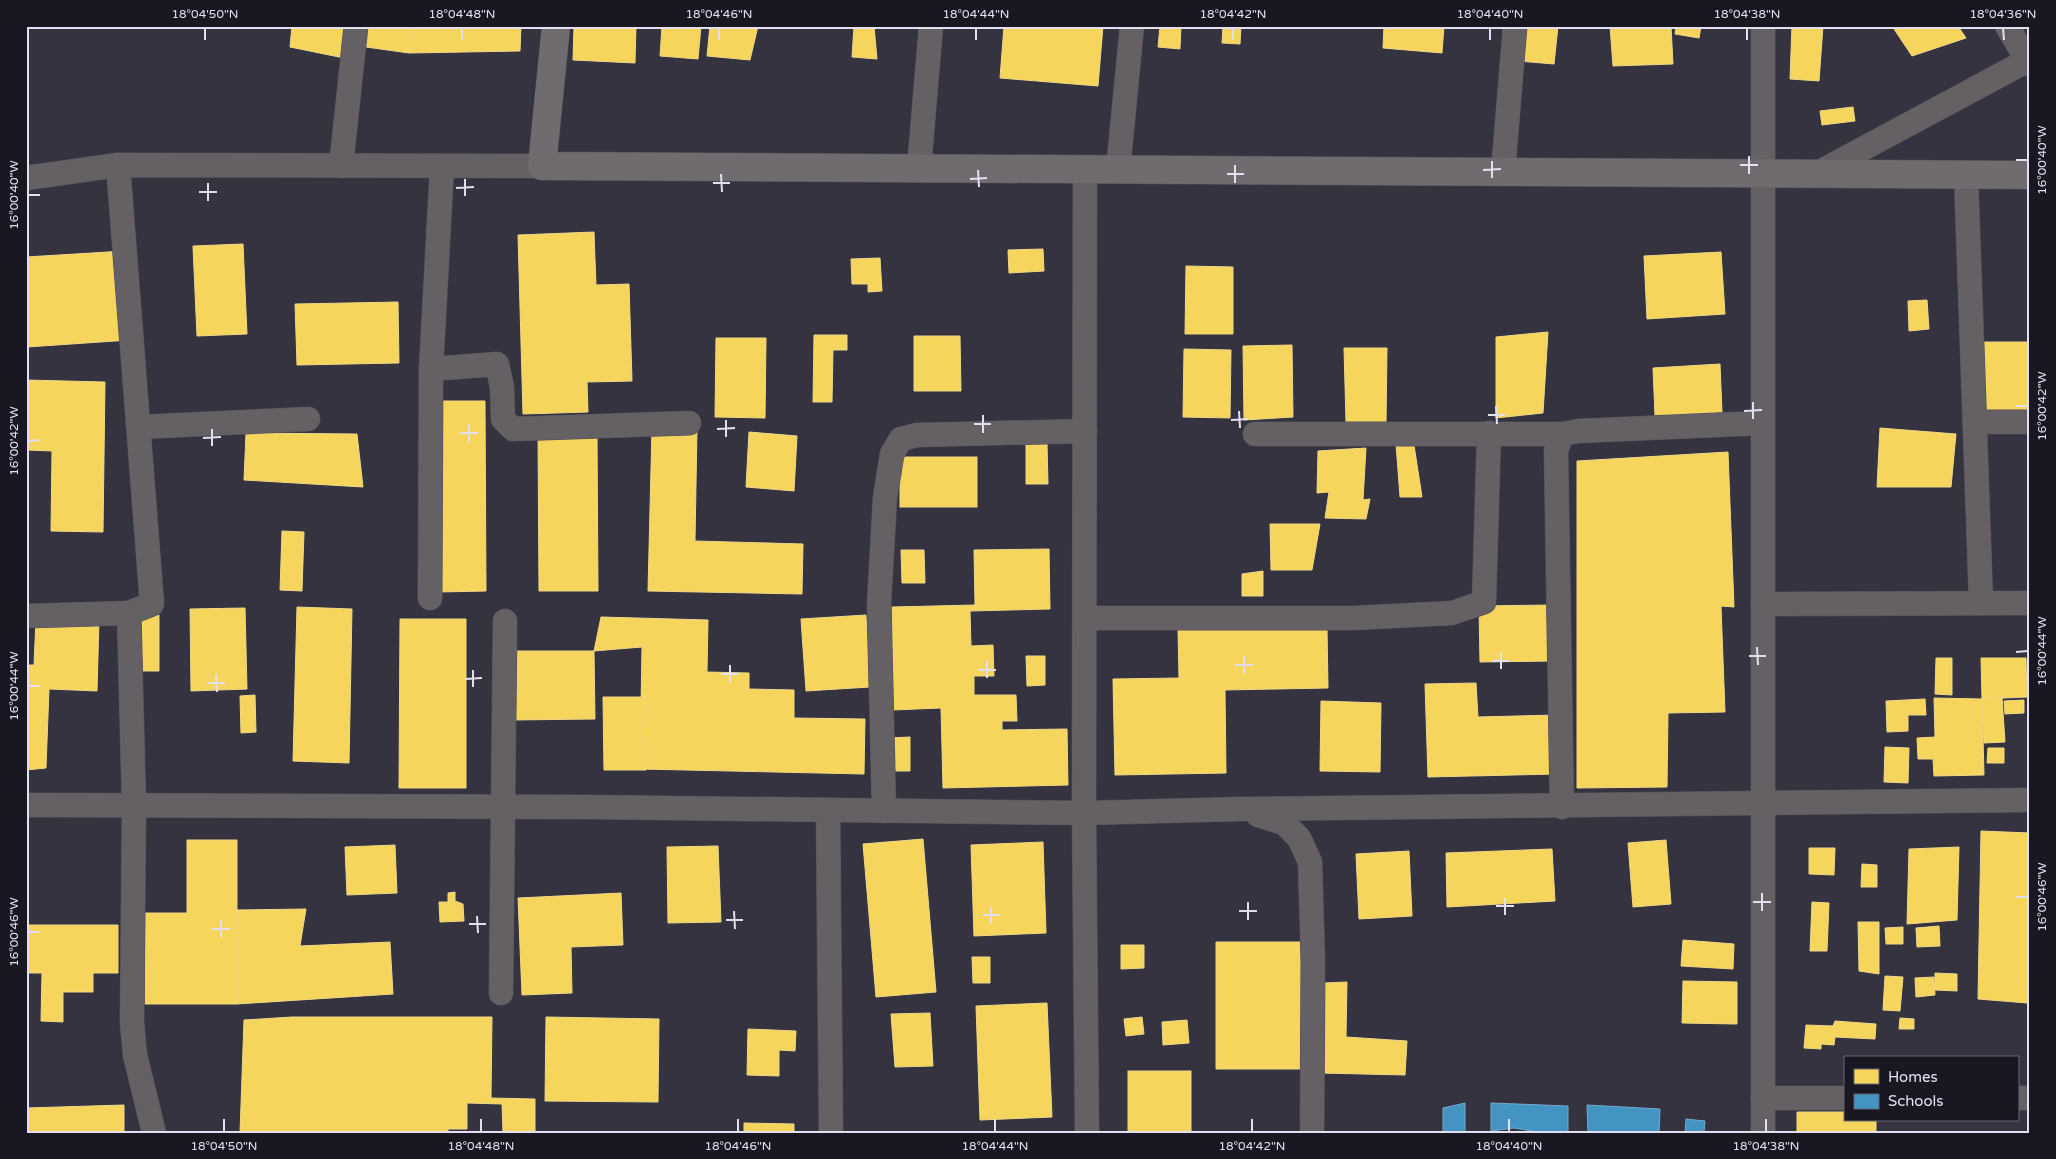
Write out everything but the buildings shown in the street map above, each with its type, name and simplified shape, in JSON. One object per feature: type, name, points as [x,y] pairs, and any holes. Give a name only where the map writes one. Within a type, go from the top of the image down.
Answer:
[{"type":"street","points":[[341,166],[356,26]]},
{"type":"street","points":[[542,166],[556,26]]},
{"type":"street","points":[[920,168],[931,26]]},
{"type":"street","points":[[1118,170],[1132,26]]},
{"type":"street","points":[[1503,172],[1515,26]]},
{"type":"street","points":[[1762,1133],[1763,26]]},
{"type":"street","points":[[1816,174],[2029,62],[2007,26]]},
{"type":"street","points":[[26,616],[129,613],[152,604],[118,166]]},
{"type":"street","points":[[26,178],[118,166],[542,166],[2030,175]]},
{"type":"street","points":[[430,598],[431,369],[442,167]]},
{"type":"street","points":[[1085,169],[1084,813],[1088,1133]]},
{"type":"street","points":[[1966,175],[1981,602]]},
{"type":"street","points":[[431,369],[497,364],[502,388],[504,419],[513,429],[690,423]]},
{"type":"street","points":[[139,427],[308,419]]},
{"type":"street","points":[[1975,422],[2030,422]]},
{"type":"street","points":[[1255,434],[1562,434],[1579,431],[1763,423]]},
{"type":"street","points":[[884,811],[878,604],[886,498],[892,454],[901,439],[917,435],[1085,431]]},
{"type":"street","points":[[1084,618],[1354,618],[1452,613],[1484,602],[1489,433]]},
{"type":"street","points":[[1562,434],[1556,451],[1562,807]]},
{"type":"street","points":[[1763,604],[2030,603]]},
{"type":"street","points":[[129,613],[134,806],[132,1022],[135,1055],[154,1133]]},
{"type":"street","points":[[501,992],[505,621]]},
{"type":"street","points":[[26,805],[588,807],[1084,813],[1241,809],[1562,807],[2030,800]]},
{"type":"street","points":[[1241,809],[1284,823],[1299,838],[1310,862],[1314,962],[1312,1133]]},
{"type":"street","points":[[828,810],[831,1133]]},
{"type":"street","points":[[1762,1098],[1844,1098]]}]
